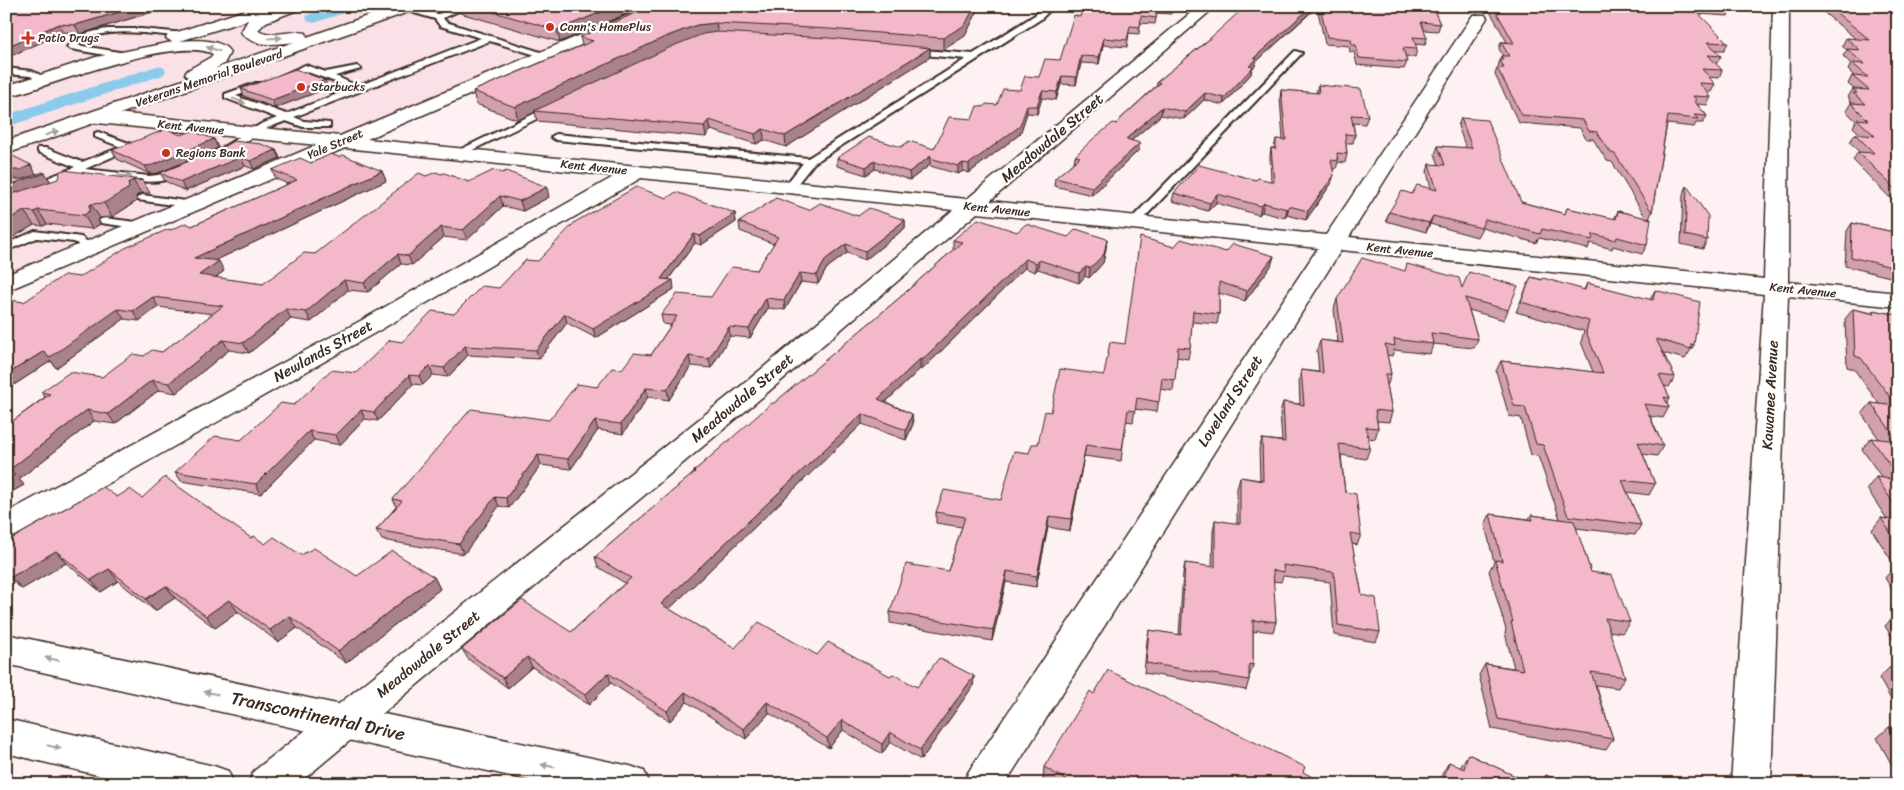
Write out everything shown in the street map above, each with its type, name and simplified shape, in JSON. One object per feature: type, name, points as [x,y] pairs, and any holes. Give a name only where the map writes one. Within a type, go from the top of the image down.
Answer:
[{"type":"street","points":[[6,92],[275,6]]},
{"type":"street","points":[[295,6],[256,20],[249,29],[249,32],[254,36],[265,39],[285,38],[369,21]]},
{"type":"street","name":"Yale Street","points":[[9,280],[143,226],[664,6]]},
{"type":"street","name":"Meadowdale Street","points":[[268,784],[751,392],[1209,6]]},
{"type":"street","name":"Kawanee Avenue","points":[[1750,784],[1776,288],[1781,6]]},
{"type":"street","name":"Veterans Memorial Boulevard","points":[[6,148],[97,126],[410,7]]},
{"type":"street","name":"Loveland Street","points":[[983,784],[1479,18]]},
{"type":"street","points":[[86,66],[159,49],[188,46],[209,46],[222,52],[218,60],[204,69],[97,126]]},
{"type":"street","name":"Kent Avenue","points":[[97,126],[253,133],[1132,224],[1898,300]]},
{"type":"street","name":"Newlands Street","points":[[6,527],[371,324],[637,172]]},
{"type":"street","name":"Transcontinental Drive","points":[[6,649],[630,784]]},
{"type":"street","points":[[6,736],[214,784]]},
{"type":"lane","points":[[410,7],[438,16],[466,6]]},
{"type":"lane","points":[[789,187],[810,161],[975,57],[1038,16],[1050,6]]},
{"type":"lane","points":[[438,16],[443,24],[549,56]]},
{"type":"lane","points":[[122,55],[71,47],[73,43],[90,35],[112,30],[184,35]]},
{"type":"lane","points":[[212,157],[264,126],[490,38]]},
{"type":"lane","points":[[907,51],[975,57]]},
{"type":"lane","points":[[1132,224],[1298,53]]},
{"type":"lane","points":[[272,114],[349,84],[304,68],[228,96],[272,114],[303,124],[327,125]]},
{"type":"lane","points":[[324,75],[357,69],[341,81]]},
{"type":"lane","points":[[8,72],[32,74],[45,79]]},
{"type":"lane","points":[[458,153],[558,105]]},
{"type":"lane","points":[[24,189],[31,188],[134,146],[97,126]]},
{"type":"lane","points":[[556,137],[810,161]]},
{"type":"lane","points":[[42,150],[79,169],[149,179],[160,178],[186,167]]},
{"type":"lane","points":[[142,198],[192,205]]},
{"type":"lane","points":[[105,222],[143,226]]},
{"type":"lane","points":[[6,248],[35,234],[77,239],[90,248]]},
{"type":"shaded area","points":[[48,6],[653,6],[6,278],[6,18]]},
{"type":"building","points":[[22,6],[140,6],[75,25],[59,24],[6,47],[6,10]]},
{"type":"building","points":[[472,6],[616,6],[557,30]]},
{"type":"building","points":[[652,6],[975,6],[965,25],[943,38],[716,23],[697,25],[665,37],[515,107],[473,91],[593,41],[580,37]]},
{"type":"building","points":[[1083,6],[1158,6],[1156,18],[1141,16],[1140,27],[1130,26],[1127,40],[1104,38],[1099,57],[1081,56],[1076,77],[1062,76],[1057,92],[1042,91],[1037,106],[1027,106],[1020,126],[969,164],[963,163],[958,166],[930,158],[931,156],[909,172],[875,161],[866,167],[837,158],[869,137],[901,147],[909,141],[934,149],[949,117],[972,119],[977,106],[984,107],[986,104],[997,105],[1003,89],[1020,90],[1025,76],[1039,77],[1045,59],[1060,60],[1074,15],[1080,17]]},
{"type":"building","points":[[1248,6],[1269,9],[1268,6],[1312,6],[1254,58],[1257,59],[1249,66],[1253,67],[1224,98],[1205,93],[1185,112],[1162,107],[1126,139],[1140,143],[1092,187],[1055,178],[1080,157],[1075,156],[1093,139],[1113,123],[1117,124],[1160,83],[1157,82]]},
{"type":"building","points":[[1320,6],[1432,6],[1440,24],[1421,22],[1427,38],[1413,37],[1417,49],[1403,48],[1407,62],[1359,58],[1356,45],[1352,45],[1351,39],[1327,37]]},
{"type":"building","points":[[1493,6],[1728,6],[1731,9],[1692,7],[1728,43],[1708,42],[1721,56],[1708,55],[1722,70],[1702,69],[1715,84],[1699,83],[1711,97],[1693,96],[1697,101],[1694,101],[1707,116],[1694,115],[1698,119],[1668,116],[1652,212],[1615,154],[1611,153],[1597,132],[1589,131],[1583,120],[1522,115],[1497,68],[1504,68],[1500,60],[1503,60],[1501,56],[1509,56],[1501,42],[1514,43]]},
{"type":"building","points":[[1828,6],[1898,6],[1898,30],[1893,30],[1898,34],[1898,48],[1893,47],[1898,51],[1898,192],[1858,152],[1874,153],[1855,134],[1875,136],[1857,119],[1868,120],[1851,103],[1866,104],[1853,93],[1857,93],[1853,89],[1869,90],[1852,76],[1868,77],[1852,63],[1864,64],[1847,49],[1860,50],[1846,38],[1870,40]]},
{"type":"building","points":[[717,32],[829,38],[930,48],[785,136],[763,129],[755,134],[709,120],[704,126],[534,111],[673,46],[703,34]]},
{"type":"building","points":[[295,69],[325,80],[272,100],[241,89]]},
{"type":"building","points":[[1318,85],[1361,89],[1368,116],[1351,115],[1355,135],[1345,134],[1347,154],[1337,153],[1338,161],[1331,160],[1334,175],[1308,211],[1289,206],[1287,209],[1264,203],[1261,206],[1217,194],[1210,203],[1174,193],[1199,165],[1256,180],[1258,178],[1274,182],[1271,148],[1276,149],[1276,139],[1286,140],[1281,90],[1319,93]]},
{"type":"building","points":[[1461,118],[1487,120],[1521,202],[1565,214],[1567,208],[1616,219],[1618,211],[1651,219],[1647,245],[1617,237],[1616,240],[1593,234],[1592,240],[1542,229],[1540,234],[1485,219],[1481,228],[1433,216],[1429,223],[1389,212],[1402,191],[1412,194],[1417,185],[1437,190],[1429,164],[1445,165],[1438,146],[1472,148]]},
{"type":"building","points":[[167,129],[181,135],[192,131],[214,139],[153,165],[145,166],[112,150]]},
{"type":"building","points":[[233,141],[261,144],[276,150],[250,161],[241,157],[181,182],[160,173],[221,148]]},
{"type":"building","points":[[331,154],[339,157],[343,155],[382,171],[194,258],[219,261],[199,275],[263,284],[304,253],[315,254],[419,173],[426,176],[436,172],[444,173],[469,182],[494,170],[503,173],[506,171],[547,187],[520,201],[500,196],[463,230],[441,227],[408,256],[398,254],[364,283],[344,280],[306,312],[286,309],[243,343],[223,340],[169,383],[152,380],[108,414],[87,410],[9,470],[15,475],[6,480],[6,426],[50,394],[41,392],[70,372],[102,377],[133,354],[144,356],[152,350],[162,352],[223,306],[153,297],[133,311],[118,309],[49,358],[44,351],[6,375],[6,303],[10,300],[24,302],[64,275],[80,277],[125,248],[186,223],[192,226],[297,180],[272,170],[300,158],[311,163]]},
{"type":"building","points":[[13,156],[31,165],[20,170],[6,170],[6,158]]},
{"type":"building","points":[[63,170],[142,180],[133,180],[128,183],[129,188],[104,203],[91,204],[89,207],[91,210],[84,215],[38,210],[34,212],[24,211],[6,221],[6,196],[58,179],[60,176],[59,172]]},
{"type":"building","points":[[45,173],[6,186],[6,180],[23,179]]},
{"type":"building","points":[[1687,186],[1708,216],[1707,240],[1685,235]]},
{"type":"building","points":[[636,187],[667,198],[676,192],[735,213],[700,236],[694,234],[661,279],[673,280],[593,329],[565,314],[536,350],[465,346],[444,368],[429,366],[419,376],[409,375],[374,412],[361,410],[336,435],[309,431],[256,484],[175,472],[215,436],[241,440],[281,403],[294,405],[331,370],[356,373],[390,340],[402,342],[432,311],[454,314],[482,286],[499,288],[525,260],[538,261],[575,222]]},
{"type":"building","points":[[776,198],[809,210],[820,203],[858,216],[869,208],[905,220],[865,251],[846,244],[826,259],[817,275],[800,273],[784,300],[766,298],[749,329],[729,327],[709,359],[689,356],[667,390],[646,388],[621,424],[595,421],[568,459],[538,455],[506,498],[495,497],[459,544],[376,530],[402,501],[393,499],[471,409],[549,420],[577,384],[597,387],[612,368],[622,369],[634,353],[651,355],[677,316],[661,315],[677,294],[711,297],[731,267],[757,270],[778,237],[739,222]]},
{"type":"building","points":[[978,219],[1017,232],[1026,224],[1068,237],[1076,229],[1107,239],[1104,254],[1090,268],[1086,267],[1079,273],[1039,260],[1036,263],[1025,259],[922,360],[920,359],[878,399],[912,414],[906,430],[862,414],[661,604],[735,648],[759,622],[817,655],[828,642],[890,676],[893,674],[917,687],[939,658],[974,676],[920,750],[890,732],[882,744],[842,720],[827,738],[767,702],[744,729],[685,692],[667,711],[608,673],[585,695],[527,657],[503,678],[462,649],[522,600],[571,632],[631,578],[595,557],[695,472],[772,403],[898,299],[962,242],[953,240]]},
{"type":"building","points":[[1852,223],[1898,233],[1896,268],[1851,257]]},
{"type":"building","points":[[1140,237],[1174,247],[1181,239],[1226,252],[1233,244],[1274,256],[1247,291],[1219,282],[1219,314],[1193,311],[1190,348],[1178,347],[1175,380],[1162,378],[1159,402],[1137,398],[1135,411],[1128,410],[1122,450],[1086,445],[1071,519],[1049,516],[1037,576],[1007,571],[993,630],[890,612],[906,564],[948,571],[965,517],[936,512],[944,490],[1001,500],[1014,451],[1029,453],[1032,444],[1038,444],[1045,411],[1051,412],[1060,369],[1104,375],[1110,342],[1125,344]]},
{"type":"building","points":[[1362,258],[1405,271],[1407,264],[1459,278],[1462,288],[1469,272],[1518,286],[1508,310],[1465,298],[1478,339],[1431,333],[1433,344],[1394,339],[1395,346],[1385,344],[1391,374],[1385,374],[1392,412],[1375,410],[1378,428],[1366,427],[1370,448],[1339,444],[1345,492],[1356,494],[1361,535],[1350,533],[1362,595],[1376,598],[1380,632],[1338,625],[1334,572],[1283,565],[1284,572],[1273,570],[1276,622],[1253,620],[1253,665],[1249,664],[1249,680],[1146,663],[1149,630],[1181,635],[1185,563],[1215,567],[1215,520],[1240,524],[1240,477],[1263,481],[1262,439],[1285,442],[1283,402],[1304,405],[1301,370],[1323,373],[1320,340],[1343,343],[1337,299]]},
{"type":"building","points":[[1531,277],[1542,280],[1543,278],[1585,290],[1587,283],[1653,300],[1655,290],[1700,302],[1694,345],[1691,344],[1691,349],[1656,339],[1675,377],[1659,375],[1670,398],[1664,397],[1669,407],[1644,404],[1663,446],[1638,442],[1655,484],[1622,480],[1641,525],[1568,516],[1543,445],[1536,444],[1525,407],[1514,406],[1501,361],[1603,373],[1586,332],[1589,321],[1521,302]]},
{"type":"building","points":[[1853,309],[1875,314],[1874,310],[1898,315],[1898,441],[1871,403],[1897,406],[1861,358],[1855,356]]},
{"type":"building","points":[[1871,438],[1898,441],[1898,477]]},
{"type":"building","points":[[165,477],[251,538],[254,536],[265,544],[274,537],[301,555],[314,548],[357,576],[392,551],[434,577],[338,651],[289,616],[270,630],[229,600],[206,616],[166,586],[146,599],[109,569],[91,580],[56,551],[11,577],[6,573],[6,542],[103,487],[117,497],[130,489],[142,498]]},
{"type":"building","points":[[1876,477],[1898,480],[1898,510]]},
{"type":"building","points":[[1490,514],[1533,520],[1531,515],[1574,521],[1591,572],[1612,575],[1630,622],[1605,618],[1625,677],[1591,672],[1613,739],[1498,719],[1485,664],[1523,670],[1511,622],[1513,622],[1495,560],[1502,561]]},
{"type":"building","points":[[1881,518],[1898,521],[1898,544]]},
{"type":"building","points":[[1890,667],[1898,668],[1898,681]]},
{"type":"building","points":[[1108,670],[1305,767],[1303,772],[1320,781],[1319,784],[1130,784],[1113,775],[1108,784],[1073,784],[1044,767],[1090,691],[1094,694]]},
{"type":"building","points":[[1889,727],[1898,728],[1898,743]]},
{"type":"building","points":[[1468,754],[1532,784],[1442,784],[1449,762],[1464,769]]},
{"type":"building","points":[[1546,775],[1565,784],[1544,784]]},
{"type":"waterway","points":[[314,18],[350,6]]},
{"type":"waterway","points":[[6,121],[157,71]]},
{"type":"place","name":"Conn's HomePlus","points":[[550,27]]},
{"type":"place","name":"Patio Drugs","points":[[28,38]]},
{"type":"place","name":"Starbucks","points":[[301,87]]},
{"type":"place","name":"Regions Bank","points":[[166,153]]}]
